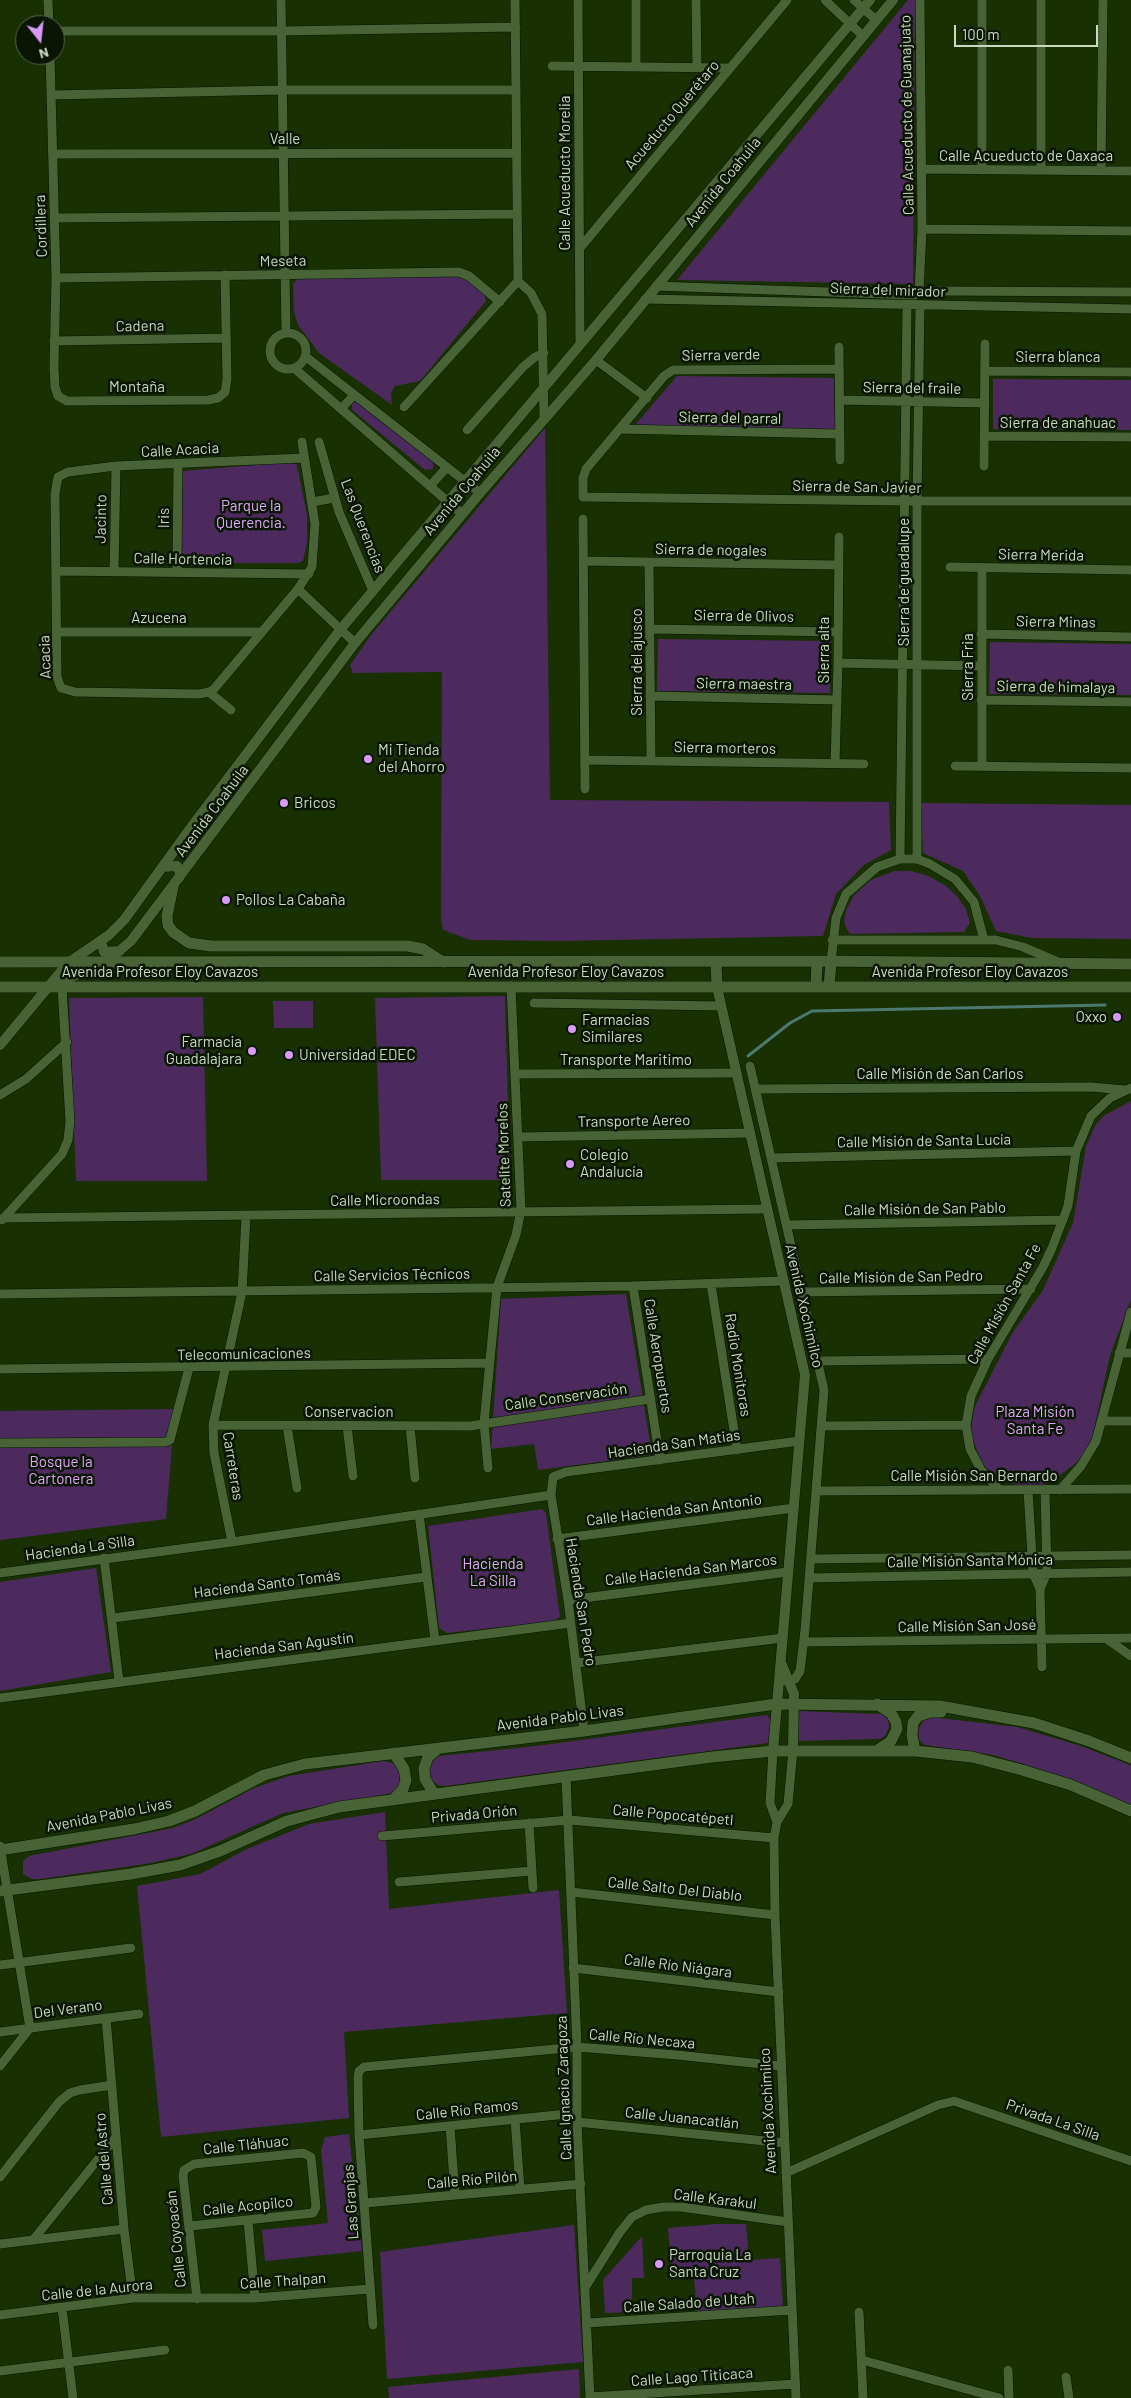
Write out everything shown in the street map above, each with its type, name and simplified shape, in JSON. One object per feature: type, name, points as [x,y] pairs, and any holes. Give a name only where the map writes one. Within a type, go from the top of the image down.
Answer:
[{"type":"main road","points":[[176,883],[167,916],[173,932],[189,943],[211,946],[408,946],[422,949],[443,962]]},
{"type":"main road","points":[[198,963],[244,946]]},
{"type":"main road","points":[[816,987],[817,961]]},
{"type":"main road","name":"Avenida Profesor Eloy Cavazos","points":[[0,962],[817,961],[1131,964]]},
{"type":"main road","points":[[716,962],[718,987]]},
{"type":"main road","points":[[829,987],[831,962]]},
{"type":"main road","name":"Avenida Profesor Eloy Cavazos","points":[[0,987],[1131,987]]},
{"type":"main road","name":"Avenida Pablo Livas","points":[[0,1850],[152,1825],[195,1811],[246,1783],[276,1771],[323,1762],[584,1731],[776,1704],[940,1706],[1034,1723],[1089,1741],[1131,1758]]},
{"type":"main road","points":[[876,1704],[891,1713],[896,1722],[896,1729],[891,1741],[876,1751]]},
{"type":"main road","points":[[915,1751],[912,1729],[918,1716],[931,1712],[986,1713]]},
{"type":"main road","points":[[434,1794],[425,1779],[424,1768],[428,1757],[439,1748]]},
{"type":"main road","points":[[4,1890],[131,1874],[180,1865],[207,1857],[272,1827],[306,1814],[434,1794],[728,1754],[793,1750],[915,1751],[972,1757],[1071,1785],[1131,1811]]},
{"type":"main road","points":[[393,1800],[403,1789],[406,1780],[404,1769],[394,1753]]},
{"type":"street","points":[[48,0],[49,15]]},
{"type":"street","points":[[280,0],[286,332]]},
{"type":"street","points":[[404,407],[518,281],[515,0]]},
{"type":"street","name":"Calle Acueducto Morelia","points":[[578,0],[580,345]]},
{"type":"street","points":[[636,0],[636,66]]},
{"type":"street","points":[[696,0],[696,67]]},
{"type":"street","name":"Acueducto Querétaro","points":[[579,249],[787,0]]},
{"type":"street","points":[[825,0],[863,36]]},
{"type":"street","points":[[854,0],[867,4],[876,20]]},
{"type":"street","name":"Avenida Coahuila","points":[[48,987],[105,963],[131,941],[355,643],[462,514],[596,360],[893,0]]},
{"type":"street","name":"Calle Acueducto de Guanajuato","points":[[919,293],[922,229],[920,0]]},
{"type":"street","points":[[982,0],[982,170]]},
{"type":"street","points":[[1041,0],[1041,170]]},
{"type":"street","points":[[1101,169],[1103,0]]},
{"type":"street","name":"Avenida Coahuila","points":[[0,1045],[68,963],[101,940],[124,920],[340,630],[464,480],[545,387],[867,4]]},
{"type":"street","points":[[65,31],[281,31],[516,27]]},
{"type":"street","name":"Cordillera","points":[[50,65],[56,278],[54,387],[58,396]]},
{"type":"street","points":[[552,66],[729,68]]},
{"type":"street","points":[[51,94],[282,90],[516,90]]},
{"type":"street","name":"Valle","points":[[53,154],[283,152],[517,153]]},
{"type":"street","name":"Calle Acueducto de Oaxaca","points":[[922,169],[1131,170]]},
{"type":"street","points":[[54,218],[518,214]]},
{"type":"street","points":[[922,229],[1131,231]]},
{"type":"street","name":"Meseta","points":[[56,278],[459,272],[469,276],[500,302]]},
{"type":"street","points":[[225,275],[226,338]]},
{"type":"street","points":[[518,281],[531,293],[542,314],[545,387],[544,418]]},
{"type":"street","name":"Sierra del mirador","points":[[656,286],[914,295],[919,293]]},
{"type":"street","name":"Sierra del mirador","points":[[936,291],[1131,292]]},
{"type":"street","points":[[1046,307],[1048,292]]},
{"type":"street","name":"Sierra del mirador","points":[[645,299],[1131,309]]},
{"type":"street","name":"Sierra de guadalupe","points":[[900,859],[907,305]]},
{"type":"street","name":"Sierra de guadalupe","points":[[917,859],[917,501],[920,305]]},
{"type":"street","points":[[286,332],[297,335],[303,340],[306,348],[305,356],[301,364],[294,368],[286,369],[272,361],[269,353],[270,345],[274,338],[286,332]]},
{"type":"street","name":"Cadena","points":[[54,341],[226,338]]},
{"type":"street","name":"Montaña","points":[[58,396],[67,401],[208,400],[218,398],[225,392],[226,338]]},
{"type":"street","points":[[984,466],[986,344]]},
{"type":"street","points":[[839,347],[840,460]]},
{"type":"street","points":[[467,430],[523,367],[535,357],[544,353]]},
{"type":"street","points":[[305,356],[480,493]]},
{"type":"street","points":[[596,360],[647,398]]},
{"type":"street","points":[[294,368],[462,514]]},
{"type":"street","name":"Sierra verde","points":[[583,497],[583,478],[586,469],[664,376],[679,368],[839,369]]},
{"type":"street","name":"Sierra blanca","points":[[985,371],[1131,372]]},
{"type":"street","points":[[341,409],[354,394]]},
{"type":"street","name":"Sierra del fraile","points":[[840,400],[985,403]]},
{"type":"street","name":"Sierra del parral","points":[[620,429],[839,434]]},
{"type":"street","name":"Sierra de anahuac","points":[[984,436],[1131,437]]},
{"type":"street","points":[[231,710],[209,692],[298,589],[309,574],[314,556],[315,538],[312,502],[302,442]]},
{"type":"street","name":"Las Querencias","points":[[319,442],[334,498],[374,591]]},
{"type":"street","name":"Calle Acacia","points":[[58,477],[76,470],[116,466],[304,458]]},
{"type":"street","name":"Iris","points":[[177,572],[178,464]]},
{"type":"street","name":"Jacinto","points":[[114,572],[116,466]]},
{"type":"street","points":[[430,486],[447,467]]},
{"type":"street","name":"Acacia","points":[[58,477],[55,494],[58,684],[65,690],[75,692],[209,692]]},
{"type":"street","name":"Sierra de San Javier","points":[[583,497],[905,501],[1131,501]]},
{"type":"street","points":[[312,502],[334,498]]},
{"type":"street","points":[[583,519],[585,789]]},
{"type":"street","name":"Sierra alta","points":[[835,763],[839,537]]},
{"type":"street","name":"Sierra de nogales","points":[[584,561],[838,565]]},
{"type":"street","name":"Sierra del ajusco","points":[[649,563],[651,760]]},
{"type":"street","name":"Sierra Merida","points":[[950,567],[1131,570]]},
{"type":"street","name":"Sierra Fria","points":[[982,568],[982,766]]},
{"type":"street","name":"Calle Hortencia","points":[[57,571],[309,574]]},
{"type":"street","points":[[298,589],[355,643]]},
{"type":"street","name":"Sierra de Olivos","points":[[651,629],[838,632]]},
{"type":"street","name":"Azucena","points":[[58,632],[260,632]]},
{"type":"street","name":"Sierra Minas","points":[[981,634],[1131,637]]},
{"type":"street","points":[[838,663],[981,666]]},
{"type":"street","name":"Sierra maestra","points":[[650,696],[837,700]]},
{"type":"street","name":"Sierra de himalaya","points":[[981,700],[1131,702]]},
{"type":"street","name":"Sierra morteros","points":[[585,760],[864,764]]},
{"type":"street","points":[[955,766],[1131,768]]},
{"type":"street","points":[[831,962],[836,918],[846,894],[877,867],[900,859],[917,859],[942,870],[965,889],[974,902],[984,940]]},
{"type":"street","points":[[162,867],[177,866],[180,873],[176,883]]},
{"type":"street","points":[[101,940],[104,952],[120,951]]},
{"type":"street","points":[[832,940],[984,940],[1023,947],[1060,963]]},
{"type":"street","name":"Satelite Morelos","points":[[488,1468],[484,1423],[488,1363],[497,1287],[516,1235],[521,1210],[511,986]]},
{"type":"street","points":[[2,1220],[62,1154],[68,1140],[70,1120],[67,1042],[62,987]]},
{"type":"street","name":"Avenida Xochimilco","points":[[718,987],[766,1209],[805,1375],[782,1666],[776,1704],[773,1751],[770,1802],[777,1822]]},
{"type":"street","points":[[534,1003],[722,1006]]},
{"type":"street","points":[[0,1095],[26,1079],[67,1042]]},
{"type":"street","points":[[750,1066],[824,1390],[800,1673],[795,1679],[790,1681],[779,1681]]},
{"type":"street","name":"Transporte Maritimo","points":[[515,1074],[737,1073]]},
{"type":"street","name":"Calle Misión de San Carlos","points":[[756,1089],[1091,1087],[1128,1089]]},
{"type":"street","name":"Calle Misión Santa Fe","points":[[999,1489],[981,1470],[974,1459],[966,1436],[971,1396],[988,1358],[1043,1267],[1063,1220],[1072,1184],[1076,1152],[1091,1116],[1110,1098],[1128,1089]]},
{"type":"street","name":"Transporte Aereo","points":[[518,1137],[750,1133]]},
{"type":"street","name":"Calle Misión de Santa Lucía","points":[[772,1158],[1076,1152]]},
{"type":"street","name":"Calle Microondas","points":[[2,1220],[246,1217],[521,1210],[766,1209]]},
{"type":"street","name":"Carreteras","points":[[232,1542],[214,1453],[213,1425],[242,1292],[246,1217]]},
{"type":"street","name":"Calle Misión de San Pablo","points":[[787,1225],[1063,1220]]},
{"type":"street","name":"Calle Servicios Técnicos","points":[[0,1294],[633,1286],[784,1281]]},
{"type":"street","name":"Radio Monitoras","points":[[711,1284],[737,1450]]},
{"type":"street","name":"Calle Aeropuertos","points":[[633,1286],[660,1460]]},
{"type":"street","name":"Calle Misión de San Pedro","points":[[802,1292],[1031,1289]]},
{"type":"street","points":[[1060,1490],[1090,1455],[1102,1421],[1131,1312]]},
{"type":"street","points":[[1119,1353],[1131,1353]]},
{"type":"street","points":[[818,1361],[988,1358]]},
{"type":"street","name":"Telecomunicaciones","points":[[0,1369],[225,1368],[488,1363]]},
{"type":"street","points":[[0,1443],[166,1442],[170,1440],[189,1368]]},
{"type":"street","name":"Calle Conservación","points":[[484,1423],[651,1399]]},
{"type":"street","points":[[1102,1421],[1131,1421]]},
{"type":"street","name":"Conservacion","points":[[213,1425],[470,1426],[484,1423]]},
{"type":"street","points":[[822,1426],[966,1425]]},
{"type":"street","points":[[287,1426],[297,1488]]},
{"type":"street","points":[[347,1426],[353,1476]]},
{"type":"street","points":[[410,1426],[415,1478]]},
{"type":"street","name":"Hacienda San Matias","points":[[553,1477],[566,1472],[799,1441]]},
{"type":"street","name":"Hacienda San Pedro","points":[[553,1477],[551,1495],[577,1663],[584,1731]]},
{"type":"street","name":"Calle Misión San Bernardo","points":[[816,1491],[1131,1489]]},
{"type":"street","points":[[1028,1490],[1033,1573],[1040,1589]]},
{"type":"street","points":[[1042,1667],[1040,1589],[1047,1573],[1045,1490]]},
{"type":"street","name":"Hacienda La Silla","points":[[0,1572],[232,1542],[551,1495]]},
{"type":"street","name":"Calle Hacienda San Antonio","points":[[557,1539],[794,1508]]},
{"type":"street","points":[[419,1514],[435,1640]]},
{"type":"street","name":"Calle Misión Santa Mónica","points":[[811,1559],[1131,1555]]},
{"type":"street","points":[[104,1558],[113,1618],[119,1681]]},
{"type":"street","name":"Calle Hacienda San Marcos","points":[[568,1600],[788,1572]]},
{"type":"street","name":"Calle Misión Santa Mónica","points":[[809,1578],[1131,1572]]},
{"type":"street","name":"Hacienda Santo Tomás","points":[[113,1618],[426,1577]]},
{"type":"street","name":"Hacienda San Agustín","points":[[0,1698],[571,1622]]},
{"type":"street","points":[[577,1663],[784,1638]]},
{"type":"street","name":"Calle Misión San José","points":[[804,1642],[1131,1638]]},
{"type":"street","points":[[1107,1639],[1131,1656]]},
{"type":"street","name":"Avenida Xochimilco","points":[[782,1666],[790,1681],[795,1703],[788,1804],[777,1822],[774,1838],[778,1992],[796,2398]]},
{"type":"street","name":"Calle Ignacio Zaragoza","points":[[566,1777],[577,2047],[577,2117],[590,2398]]},
{"type":"street","name":"Privada Orión","points":[[382,1836],[569,1820]]},
{"type":"street","name":"Calle Popocatépetl","points":[[569,1820],[774,1838]]},
{"type":"street","points":[[529,1823],[533,1888]]},
{"type":"street","points":[[0,1846],[4,1890],[20,1963],[30,2028],[0,2066]]},
{"type":"street","points":[[398,1882],[532,1871]]},
{"type":"street","name":"Calle Salto Del Diablo","points":[[571,1892],[775,1915]]},
{"type":"street","points":[[0,1965],[130,1948]]},
{"type":"street","name":"Calle Río Niágara","points":[[574,1968],[778,1992]]},
{"type":"street","name":"Del Verano","points":[[0,2032],[139,2014]]},
{"type":"street","name":"Calle del Astro","points":[[106,2018],[124,2229],[133,2298]]},
{"type":"street","name":"Calle Río Necaxa","points":[[358,2078],[359,2071],[364,2067],[377,2064],[577,2047],[782,2066]]},
{"type":"street","name":"Las Granjas","points":[[358,2078],[359,2135],[373,2325]]},
{"type":"street","points":[[0,2177],[59,2102],[70,2093],[112,2085]]},
{"type":"street","name":"Privada La Silla","points":[[786,2173],[938,2105],[954,2101],[1131,2161]]},
{"type":"street","name":"Calle Río Ramos","points":[[359,2135],[515,2119],[577,2117]]},
{"type":"street","name":"Calle Juanacatlán","points":[[577,2117],[785,2143]]},
{"type":"street","points":[[515,2119],[520,2189]]},
{"type":"street","points":[[450,2126],[455,2195]]},
{"type":"street","points":[[33,2240],[116,2137]]},
{"type":"street","name":"Calle Tláhuac","points":[[183,2176],[184,2170],[194,2164],[308,2154],[313,2161],[316,2207],[315,2211],[309,2214]]},
{"type":"street","name":"Calle Coyoacán","points":[[183,2176],[197,2299]]},
{"type":"street","name":"Calle Río Pilón","points":[[365,2203],[580,2184]]},
{"type":"street","name":"Calle Karakul","points":[[586,2286],[620,2232],[632,2218],[646,2210],[663,2207],[681,2208],[788,2222]]},
{"type":"street","name":"Calle Acopilco","points":[[190,2226],[309,2214]]},
{"type":"street","points":[[248,2221],[255,2298]]},
{"type":"street","points":[[0,2244],[124,2229]]},
{"type":"street","name":"Calle Thalpan","points":[[197,2299],[255,2298],[370,2289]]},
{"type":"street","name":"Calle de la Aurora","points":[[0,2315],[133,2298],[197,2299]]},
{"type":"street","points":[[62,2308],[73,2398]]},
{"type":"street","name":"Calle Salado de Utah","points":[[587,2323],[792,2310]]},
{"type":"street","points":[[859,2312],[863,2398]]},
{"type":"street","points":[[0,2371],[165,2350]]},
{"type":"street","points":[[862,2360],[1000,2398]]},
{"type":"street","points":[[1008,2370],[1009,2398]]},
{"type":"street","points":[[1066,2377],[1068,2398]]},
{"type":"street","name":"Calle Lago Titicaca","points":[[590,2398],[795,2384]]},
{"type":"green space","points":[[908,0],[915,0],[913,284],[677,280]]},
{"type":"green space","points":[[458,276],[468,280],[485,296],[486,301],[420,381],[395,386],[391,393],[392,405],[319,353],[298,325],[294,312],[293,283],[301,277]]},
{"type":"green space","points":[[677,376],[834,378],[835,430],[635,425]]},
{"type":"green space","points":[[993,379],[1131,380],[1131,430],[993,429]]},
{"type":"green space","points":[[357,400],[433,462],[433,469],[425,470],[352,410],[352,403]]},
{"type":"green space","points":[[545,428],[550,800],[889,802],[891,850],[864,865],[836,894],[823,936],[562,941],[470,940],[443,930],[441,918],[442,672],[353,673],[350,665],[371,635]]},
{"type":"green space","name":"Parque la Querencia.","points":[[291,462],[297,465],[307,515],[307,543],[303,561],[298,563],[185,563],[182,560],[183,471]]},
{"type":"green space","points":[[658,639],[831,641],[830,693],[657,691]]},
{"type":"green space","points":[[990,642],[1131,644],[1131,695],[989,694]]},
{"type":"green space","points":[[921,803],[1131,805],[1131,939],[1032,938],[996,931],[980,896],[963,871],[923,853]]},
{"type":"green space","points":[[894,871],[911,871],[929,876],[946,886],[957,896],[966,909],[970,923],[964,932],[850,934],[844,920],[846,910],[854,895],[871,880]]},
{"type":"green space","points":[[505,996],[510,1180],[381,1180],[375,998]]},
{"type":"green space","points":[[203,997],[207,1181],[76,1181],[69,998]]},
{"type":"green space","points":[[273,1001],[313,1001],[313,1028],[274,1028]]},
{"type":"green space","name":"Plaza Misión Santa Fe","points":[[1131,1101],[1131,1300],[1110,1355],[1092,1439],[1086,1452],[1076,1463],[1054,1480],[1043,1485],[1021,1487],[1008,1482],[984,1467],[972,1439],[971,1426],[975,1406],[1013,1332],[1043,1290],[1073,1223],[1086,1146],[1096,1124],[1105,1115]]},
{"type":"green space","points":[[626,1294],[652,1455],[538,1470],[534,1444],[491,1449],[501,1299]]},
{"type":"green space","name":"Bosque la Cartonera","points":[[175,1409],[166,1519],[0,1540],[0,1411]]},
{"type":"green space","name":"Hacienda La Silla","points":[[542,1509],[546,1513],[560,1617],[554,1621],[447,1633],[439,1628],[428,1526]]},
{"type":"green space","points":[[96,1568],[111,1672],[0,1691],[0,1582]]},
{"type":"green space","points":[[799,1711],[881,1714],[888,1719],[889,1727],[885,1736],[880,1739],[797,1741]]},
{"type":"green space","points":[[767,1715],[771,1720],[768,1743],[445,1786],[438,1785],[430,1779],[429,1766],[439,1756],[536,1746]]},
{"type":"green space","points":[[930,1717],[1017,1727],[1081,1746],[1125,1763],[1131,1766],[1131,1805],[1081,1783],[993,1755],[925,1745],[919,1740],[918,1730],[924,1719]]},
{"type":"green space","points":[[383,1761],[393,1763],[400,1772],[399,1786],[391,1793],[283,1813],[191,1854],[145,1864],[40,1879],[32,1879],[23,1874],[23,1861],[29,1856],[173,1828],[196,1819],[254,1788],[289,1776]]},
{"type":"green space","points":[[385,1812],[389,1909],[559,1890],[567,2013],[344,2032],[349,2118],[161,2137],[137,1886],[200,1874],[247,1849],[309,1824]]},
{"type":"green space","points":[[349,2134],[362,2251],[265,2261],[262,2230],[328,2223],[321,2150],[325,2137]]},
{"type":"green space","points":[[716,2224],[746,2224],[749,2260],[780,2258],[783,2307],[697,2312],[694,2279],[672,2276],[668,2228]]},
{"type":"green space","points":[[574,2225],[583,2362],[387,2379],[380,2252]]},
{"type":"green space","points":[[642,2236],[644,2278],[632,2278],[632,2312],[605,2313],[603,2280]]},
{"type":"green space","points":[[579,2369],[580,2398],[389,2398],[388,2387]]},
{"type":"waterway","points":[[748,1056],[790,1023],[812,1011],[1105,1005]]},
{"type":"place","name":"Mi Tienda del Ahorro","points":[[368,759]]},
{"type":"place","name":"Bricos","points":[[284,803]]},
{"type":"place","name":"Pollos La Cabaña","points":[[226,900]]},
{"type":"place","name":"Oxxo","points":[[1117,1017]]},
{"type":"place","name":"Farmacias Similares","points":[[572,1029]]},
{"type":"place","name":"Farmacia Guadalajara","points":[[252,1051]]},
{"type":"place","name":"Universidad EDEC","points":[[289,1055]]},
{"type":"place","name":"Colegio Andalucía","points":[[570,1164]]},
{"type":"place","name":"Parroquia La Santa Cruz","points":[[659,2264]]}]
